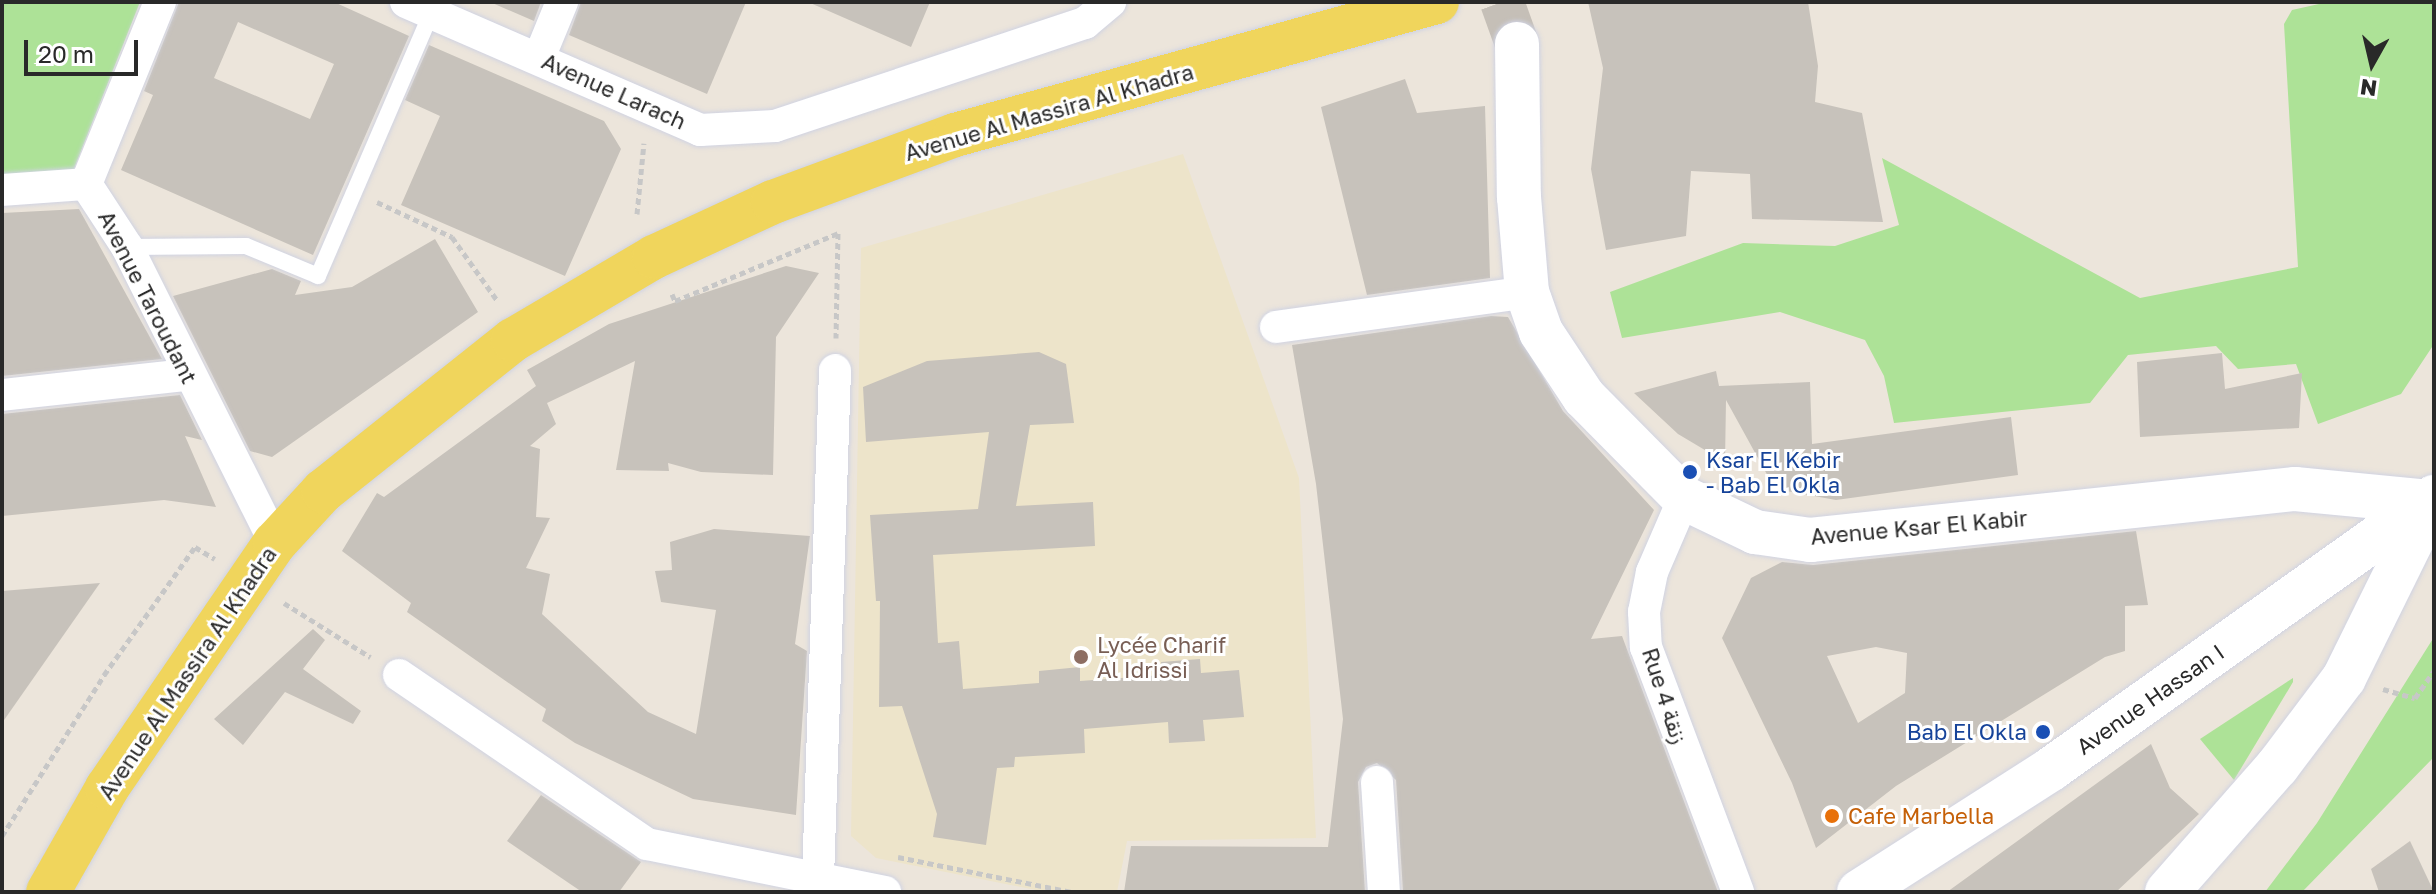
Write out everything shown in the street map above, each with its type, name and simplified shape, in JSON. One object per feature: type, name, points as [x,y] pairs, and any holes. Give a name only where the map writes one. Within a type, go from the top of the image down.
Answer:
[{"type":"main road","name":"Avenue Al Massira Al Khadra","points":[[48,892],[107,788],[247,579],[275,543],[323,491],[513,340],[668,251],[773,202],[955,135],[1437,2]]},
{"type":"street","points":[[2,190],[86,184],[160,2]]},
{"type":"street","points":[[539,58],[562,2]]},
{"type":"street","name":"Avenue Larach","points":[[419,7],[700,130],[775,126],[1085,23],[1110,2]]},
{"type":"street","name":"Avenue Ksar El Kabir","points":[[1517,44],[1527,292],[1541,332],[1584,397],[1684,498],[1755,532],[1810,540],[2295,489],[2432,499]]},
{"type":"street","name":"Avenue Taroudant","points":[[86,184],[127,247],[187,375],[275,543]]},
{"type":"street","points":[[1276,327],[1527,292]]},
{"type":"street","points":[[818,878],[835,370]]},
{"type":"street","points":[[2,395],[187,375]]},
{"type":"street","name":"Rue 4 زنقة","points":[[1684,498],[1652,572],[1644,612],[1646,647],[1738,892]]},
{"type":"street","points":[[2167,892],[2277,767],[2344,678],[2432,499]]},
{"type":"street","name":"Avenue Hassan I","points":[[1859,892],[2051,769],[2432,499]]},
{"type":"street","points":[[399,675],[647,844],[885,892]]},
{"type":"street","points":[[1377,782],[1384,892]]},
{"type":"lane","points":[[127,247],[246,246],[318,276],[354,192],[419,7]]},
{"type":"path","points":[[637,214],[644,139]]},
{"type":"path","points":[[354,192],[452,237],[497,300]]},
{"type":"path","points":[[2,836],[195,547],[399,675]]},
{"type":"path","points":[[2344,678],[2415,698],[2434,671]]},
{"type":"shaded area","name":"Lycée Charif Al Idrissi","points":[[1183,154],[1299,478],[1316,838],[1127,841],[1117,892],[1046,892],[876,858],[851,836],[861,248]]},
{"type":"green space","points":[[2,2],[140,2],[73,171],[2,175]]},
{"type":"green space","points":[[2328,2],[2434,2],[2434,344],[2401,394],[2318,424],[2296,364],[2238,369],[2216,346],[2128,355],[2090,403],[1894,423],[1884,376],[1865,340],[1780,312],[1622,338],[1610,292],[1743,243],[1835,246],[1899,225],[1882,158],[2140,298],[2298,267],[2284,24],[2292,10]]},
{"type":"green space","points":[[2434,637],[2434,757],[2302,892],[2265,892],[2317,823]]},
{"type":"green space","points":[[2293,678],[2293,682],[2234,780],[2200,739]]},
{"type":"building","points":[[179,2],[334,2],[409,36],[313,255],[121,170],[153,95],[144,91]],"holes":[[[238,22],[334,64],[310,119],[214,78]]]},
{"type":"building","points":[[490,2],[541,2],[534,21]]},
{"type":"building","points":[[581,2],[746,2],[707,94],[569,35]]},
{"type":"building","points":[[808,2],[930,2],[911,47]]},
{"type":"building","points":[[1588,2],[1808,2],[1818,66],[1815,102],[1862,113],[1883,222],[1752,219],[1750,174],[1691,171],[1686,236],[1606,250],[1591,169],[1603,68]]},
{"type":"building","points":[[429,45],[604,121],[621,149],[565,276],[401,205],[440,116],[405,100]]},
{"type":"building","points":[[1405,79],[1417,113],[1485,106],[1490,278],[1367,295],[1321,107]]},
{"type":"building","points":[[79,209],[162,359],[2,376],[2,213]]},
{"type":"building","points":[[435,239],[478,312],[272,457],[250,451],[173,296],[272,269],[301,281],[295,295],[352,287]]},
{"type":"building","points":[[786,266],[819,273],[776,337],[773,475],[701,472],[668,463],[669,471],[616,470],[635,361],[547,403],[556,424],[530,446],[540,449],[536,517],[550,518],[526,568],[550,574],[542,614],[648,712],[696,734],[716,610],[661,602],[655,571],[672,570],[670,542],[714,529],[810,536],[795,644],[807,651],[796,815],[693,799],[575,743],[542,721],[546,709],[407,612],[411,603],[342,551],[377,493],[384,497],[536,386],[527,370],[609,324]]},
{"type":"building","points":[[1491,316],[1508,317],[1563,411],[1654,510],[1591,639],[1622,636],[1718,892],[1403,892],[1396,780],[1377,763],[1366,767],[1358,782],[1365,892],[1124,892],[1131,846],[1328,847],[1343,719],[1316,484],[1292,345]]},
{"type":"building","points":[[1039,352],[1066,364],[1074,423],[1030,425],[1016,506],[1093,502],[1095,546],[933,555],[938,643],[959,641],[963,689],[1039,683],[1039,671],[1080,667],[1080,681],[1162,675],[1161,662],[1200,659],[1201,673],[1239,670],[1244,717],[1203,720],[1205,741],[1169,743],[1168,722],[1084,729],[1085,753],[1015,757],[1014,767],[997,768],[986,845],[933,837],[937,814],[902,706],[879,707],[880,601],[876,601],[870,515],[978,509],[989,432],[866,442],[863,387],[927,361]]},
{"type":"building","points":[[2222,353],[2225,389],[2302,373],[2299,428],[2140,437],[2137,362]]},
{"type":"building","points":[[1716,371],[1719,386],[1810,382],[1812,444],[2011,417],[2018,475],[1836,500],[1775,489],[1726,400],[1725,462],[1678,434],[1634,393]]},
{"type":"building","points":[[180,395],[202,440],[185,436],[216,507],[164,500],[2,516],[2,414]]},
{"type":"building","points":[[2136,531],[2148,605],[2125,606],[2125,651],[2105,657],[1896,786],[1816,848],[1792,783],[1722,638],[1751,578],[1782,562],[1813,565]],"holes":[[[1876,647],[1907,653],[1905,693],[1858,723],[1827,656]]]},
{"type":"building","points":[[100,583],[2,723],[2,591]]},
{"type":"building","points":[[313,629],[325,640],[303,669],[361,711],[353,724],[285,692],[243,745],[214,719]]},
{"type":"building","points":[[2151,744],[2170,788],[2199,814],[2116,892],[1947,892]]},
{"type":"building","points":[[541,795],[641,862],[619,892],[582,892],[507,841]]},
{"type":"building","points":[[2410,841],[2434,892],[2379,892],[2371,869]]},
{"type":"tunnel","points":[[1502,2],[1517,44]]},
{"type":"place","name":"Ksar El Kebir - Bab El Okla","points":[[1690,472]]},
{"type":"place","name":"Lycée Charif Al Idrissi","points":[[1081,657]]},
{"type":"place","name":"Bab El Okla","points":[[2043,732]]},
{"type":"place","name":"Cafe Marbella","points":[[1832,816]]}]
